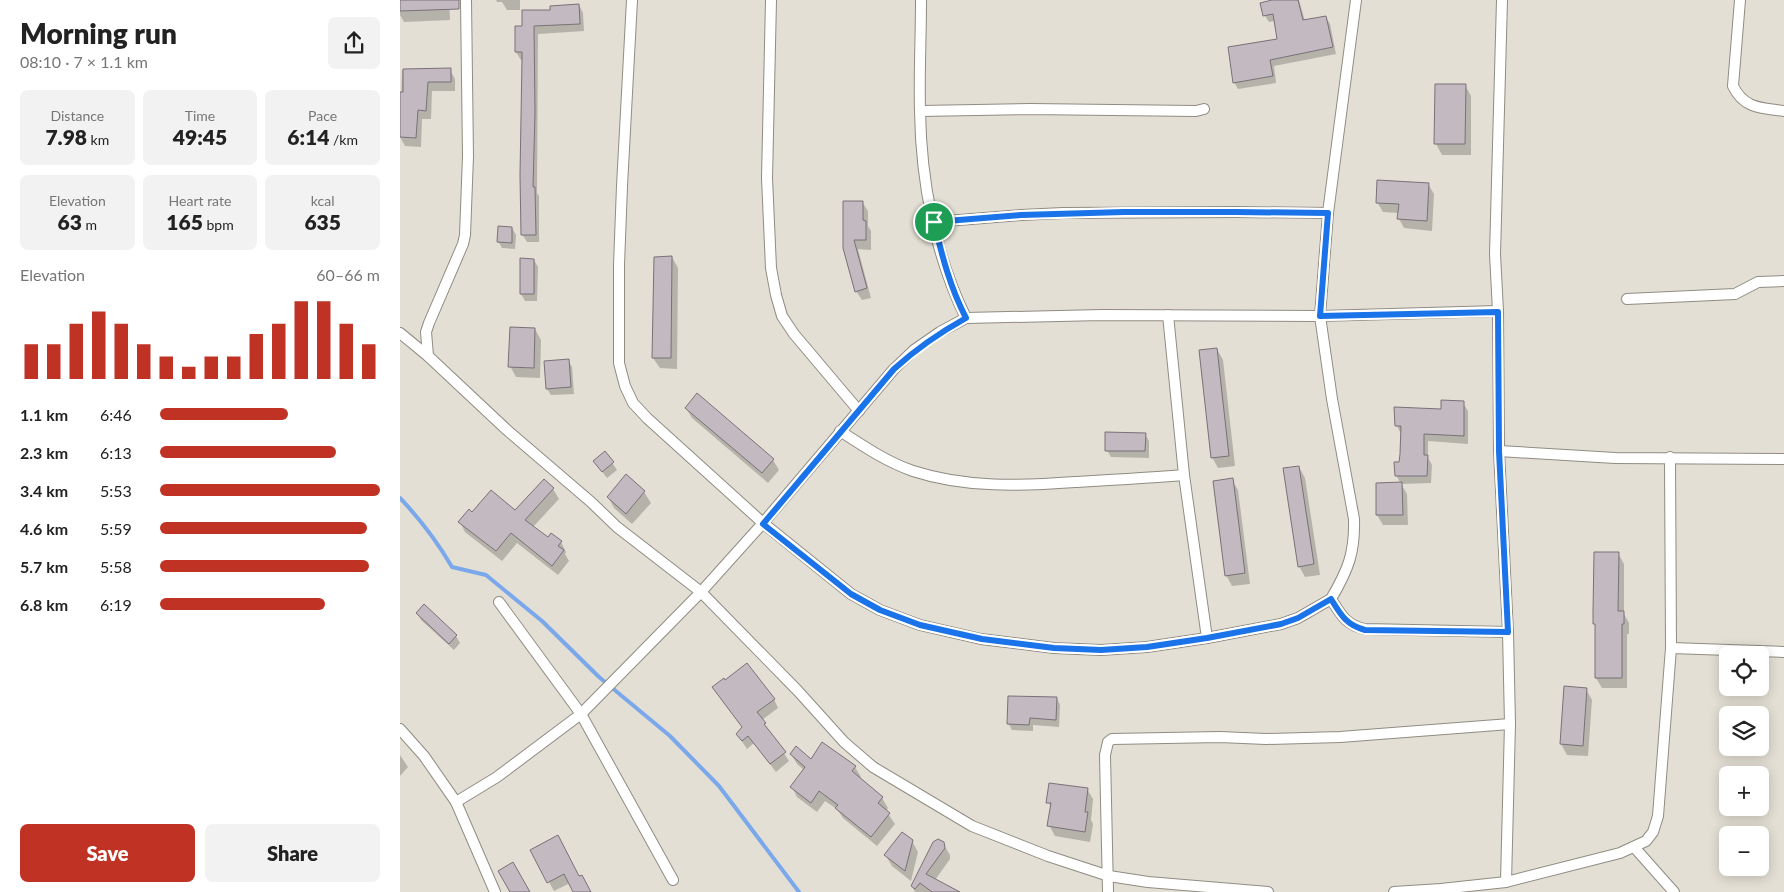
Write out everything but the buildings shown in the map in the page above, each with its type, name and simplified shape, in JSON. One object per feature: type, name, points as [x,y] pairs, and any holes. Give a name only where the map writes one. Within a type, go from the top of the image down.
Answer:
[{"type":"street","points":[[428,356],[426,332],[465,234],[468,163],[466,0]]},
{"type":"street","points":[[632,0],[621,196],[619,363],[625,386],[633,403],[763,524],[851,594],[880,610],[920,625],[982,639],[1054,648],[1110,649],[1147,647],[1281,624],[1298,618],[1331,599],[1345,576],[1351,558],[1354,518],[1332,398],[1320,316],[1328,213],[1356,0]]},
{"type":"street","points":[[771,0],[767,178],[772,268],[776,295],[782,316],[794,334],[859,411]]},
{"type":"street","points":[[921,0],[920,111],[925,180],[944,264],[954,294],[966,318]]},
{"type":"street","points":[[1502,0],[1495,254],[1498,312],[1499,451],[1508,632],[1510,724],[1506,882]]},
{"type":"street","points":[[1740,0],[1733,86],[1738,95],[1756,108],[1784,111]]},
{"type":"street","points":[[920,111],[1030,109],[1196,111],[1204,109]]},
{"type":"street","points":[[934,222],[1063,213],[1328,213]]},
{"type":"street","points":[[1627,299],[1735,294],[1758,282],[1784,281]]},
{"type":"street","points":[[456,802],[497,777],[581,714],[701,592],[763,524],[894,369],[914,350],[940,332],[966,318],[994,316],[1168,315],[1320,316],[1498,312]]},
{"type":"street","points":[[1168,315],[1184,475],[1207,638]]},
{"type":"street","points":[[400,333],[428,356],[471,398],[591,502],[617,527],[701,592],[798,691],[844,742],[873,767],[972,826],[1048,856],[1109,876],[1148,882],[1268,892]]},
{"type":"street","points":[[840,431],[881,456],[912,471],[970,483],[1046,484],[1184,475]]},
{"type":"street","points":[[1499,451],[1606,457],[1784,459]]},
{"type":"street","points":[[1394,892],[1482,889],[1620,853],[1646,841],[1653,832],[1658,816],[1671,648],[1670,458]]},
{"type":"street","points":[[1331,599],[1345,621],[1365,630],[1508,632]]},
{"type":"street","points":[[499,602],[581,714],[673,880]]},
{"type":"street","points":[[1671,648],[1784,652]]},
{"type":"street","points":[[1108,892],[1106,755],[1108,742],[1112,739],[1220,737],[1266,739],[1340,736],[1510,724]]},
{"type":"street","points":[[400,729],[424,756],[456,802],[495,892]]},
{"type":"street","points":[[1634,847],[1674,892]]},
{"type":"waterway","points":[[400,498],[428,531],[452,567],[486,575],[542,621],[599,677],[670,736],[719,786],[799,892]]},
{"type":"route","points":[[1063,213],[1328,213],[1320,316],[1498,312],[1499,451],[1508,632],[1365,630],[1345,621],[1331,599],[1298,618],[1281,624],[1207,638],[1147,647],[1101,650],[1054,648],[982,639],[920,625],[880,610],[851,594],[763,524],[894,369],[914,350],[940,332],[966,318],[954,294],[944,264],[934,222],[1063,213]]}]
